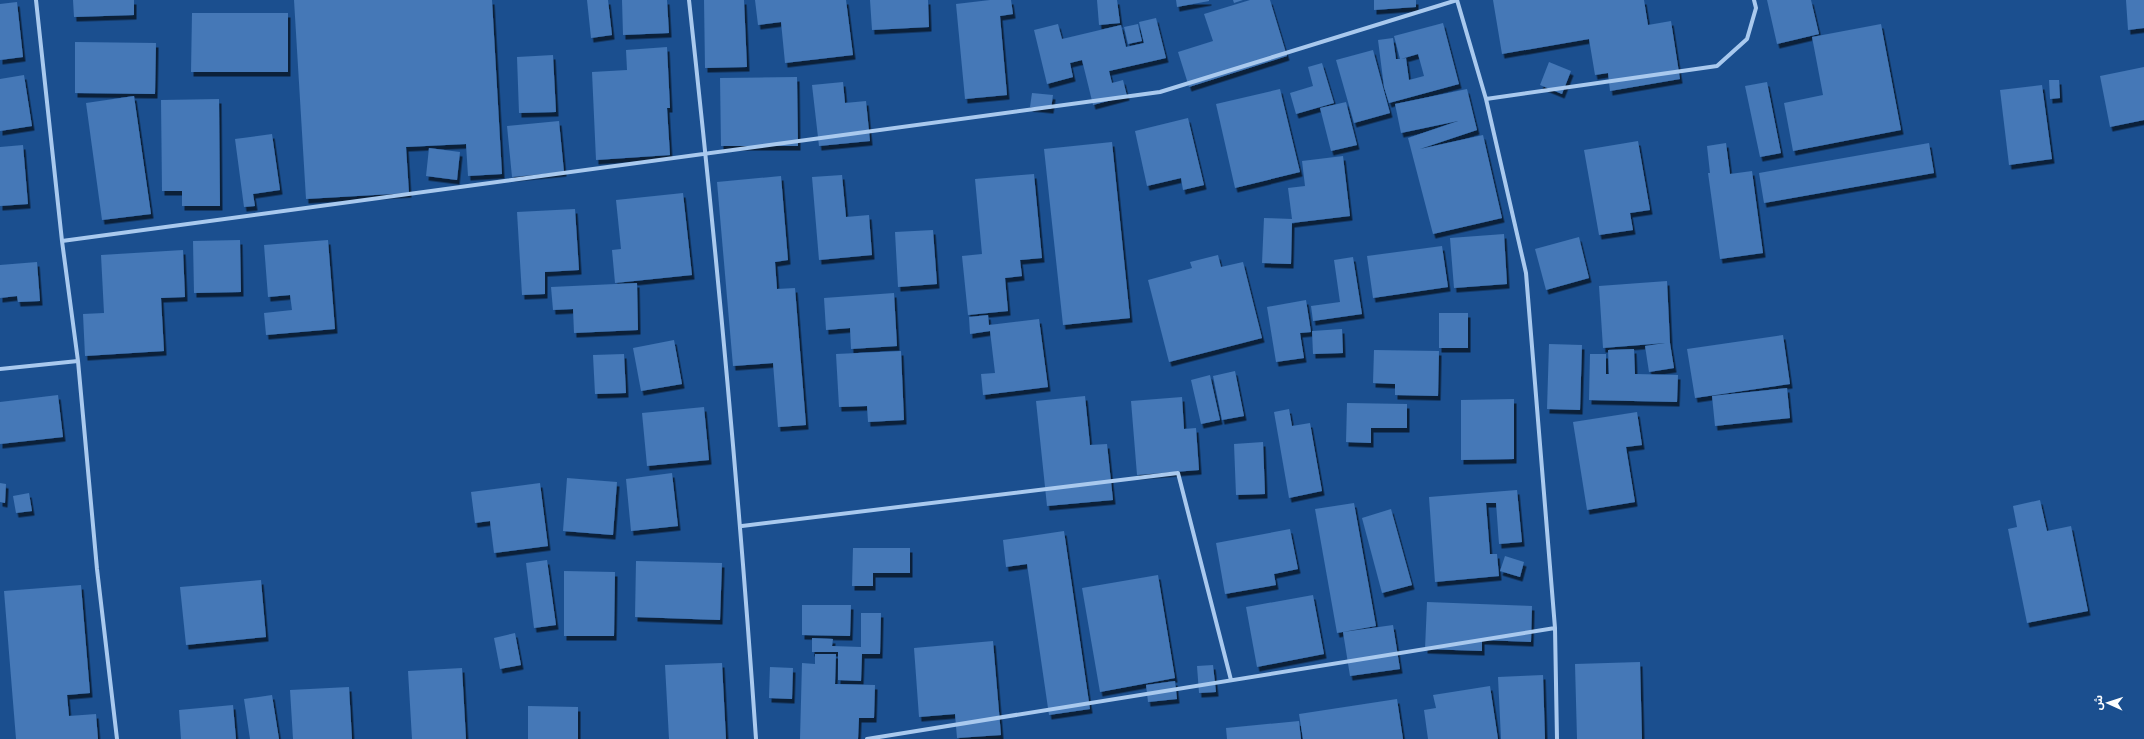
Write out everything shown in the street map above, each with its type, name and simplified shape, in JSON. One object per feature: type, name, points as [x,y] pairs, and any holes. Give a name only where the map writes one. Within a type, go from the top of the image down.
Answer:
[{"type":"street","points":[[36,0],[62,241],[78,361],[97,569],[117,739]]},
{"type":"street","points":[[689,0],[706,152],[742,526],[756,739]]},
{"type":"street","points":[[62,241],[706,152],[1160,92],[1457,0],[1486,99],[1526,273],[1546,502],[1555,628],[1557,739]]},
{"type":"street","points":[[1486,99],[1717,66],[1747,39],[1756,8],[1754,0]]},
{"type":"street","points":[[0,369],[78,361]]},
{"type":"street","points":[[742,526],[1178,473],[1231,680]]},
{"type":"street","points":[[867,739],[1555,628]]},
{"type":"building","points":[[73,0],[134,0],[134,15],[74,17]]},
{"type":"building","points":[[294,0],[492,0],[502,174],[468,176],[466,144],[406,147],[409,193],[306,199]]},
{"type":"building","points":[[587,0],[608,0],[612,35],[591,38]]},
{"type":"building","points":[[622,0],[667,0],[669,33],[623,35]]},
{"type":"building","points":[[704,0],[744,0],[747,67],[705,68]]},
{"type":"building","points":[[755,0],[846,0],[853,55],[785,63],[781,22],[758,25]]},
{"type":"building","points":[[870,0],[928,0],[929,27],[872,30]]},
{"type":"building","points":[[990,0],[1011,0],[1013,14],[1000,16],[1007,95],[965,99],[956,4]]},
{"type":"building","points":[[1097,0],[1117,0],[1120,23],[1099,25]]},
{"type":"building","points":[[1176,0],[1209,0],[1209,1],[1177,7]]},
{"type":"building","points":[[1233,0],[1243,0],[1234,3]]},
{"type":"building","points":[[1250,0],[1270,0],[1287,56],[1189,87],[1178,52],[1213,41],[1204,14]]},
{"type":"building","points":[[1374,0],[1416,0],[1416,7],[1374,10]]},
{"type":"building","points":[[1493,0],[1644,0],[1648,25],[1671,21],[1680,79],[1610,91],[1608,73],[1595,75],[1589,39],[1502,54]]},
{"type":"building","points":[[1767,0],[1811,0],[1819,34],[1777,44]]},
{"type":"building","points":[[2126,0],[2144,0],[2144,28],[2128,30]]},
{"type":"building","points":[[17,2],[23,57],[0,60],[0,4]]},
{"type":"building","points":[[192,13],[288,13],[288,72],[191,72]]},
{"type":"building","points":[[1156,18],[1166,58],[1109,71],[1112,83],[1123,80],[1127,96],[1093,105],[1082,60],[1070,63],[1073,77],[1047,84],[1034,30],[1058,24],[1062,39],[1121,25],[1126,47],[1144,43],[1139,22]]},
{"type":"building","points":[[1443,23],[1459,84],[1389,103],[1384,87],[1378,40],[1393,38],[1396,59],[1400,59],[1394,36]],"holes":[[[1418,54],[1424,76],[1409,80],[1406,58],[1401,59]]]},
{"type":"building","points":[[1138,24],[1142,41],[1128,44],[1124,27]]},
{"type":"building","points":[[1881,24],[1901,130],[1793,151],[1784,103],[1823,95],[1812,37]]},
{"type":"building","points":[[75,42],[156,43],[155,94],[75,93]]},
{"type":"building","points":[[667,47],[670,108],[667,108],[670,155],[596,160],[592,72],[627,70],[626,50]]},
{"type":"building","points":[[1373,50],[1390,113],[1354,123],[1336,60]]},
{"type":"building","points":[[553,55],[556,112],[519,113],[517,57]]},
{"type":"building","points":[[1549,62],[1571,71],[1562,94],[1540,85]]},
{"type":"building","points":[[1322,63],[1334,103],[1296,114],[1290,93],[1313,86],[1308,67]]},
{"type":"building","points":[[2144,67],[2144,120],[2110,127],[2100,76]]},
{"type":"building","points":[[24,75],[32,126],[0,131],[0,79]]},
{"type":"building","points":[[797,77],[798,146],[721,146],[720,78]]},
{"type":"building","points":[[2049,80],[2059,80],[2060,98],[2050,99]]},
{"type":"building","points":[[843,82],[845,103],[866,101],[870,141],[819,146],[812,85]]},
{"type":"building","points":[[1767,82],[1781,153],[1760,157],[1745,86]]},
{"type":"building","points":[[2042,85],[2052,159],[2009,165],[2000,90]]},
{"type":"building","points":[[1280,89],[1300,172],[1235,188],[1216,104]]},
{"type":"building","points":[[1467,89],[1477,130],[1420,149],[1483,135],[1502,218],[1433,234],[1408,138],[1458,121],[1401,133],[1395,104]]},
{"type":"building","points":[[1032,93],[1053,95],[1051,109],[1030,107]]},
{"type":"building","points":[[134,96],[151,214],[102,220],[86,103]]},
{"type":"building","points":[[219,99],[220,206],[182,206],[182,191],[162,191],[161,100]]},
{"type":"building","points":[[1346,102],[1357,145],[1331,151],[1320,108]]},
{"type":"building","points":[[1188,118],[1204,185],[1183,190],[1181,178],[1147,186],[1135,131]]},
{"type":"building","points":[[559,121],[564,172],[512,177],[507,126]]},
{"type":"building","points":[[272,134],[280,190],[253,194],[255,206],[244,207],[235,139]]},
{"type":"building","points":[[1638,141],[1650,210],[1630,213],[1633,230],[1599,235],[1584,150]]},
{"type":"building","points":[[1112,142],[1130,318],[1063,325],[1044,149]]},
{"type":"building","points":[[1726,143],[1730,174],[1752,171],[1763,253],[1720,259],[1708,173],[1710,173],[1707,146]]},
{"type":"building","points":[[1929,143],[1934,173],[1764,203],[1759,173]]},
{"type":"building","points":[[23,145],[28,204],[0,206],[0,147]]},
{"type":"building","points":[[429,148],[460,152],[457,180],[426,176]]},
{"type":"building","points":[[1343,156],[1350,216],[1292,223],[1291,264],[1262,263],[1264,218],[1292,219],[1288,188],[1305,186],[1302,161]]},
{"type":"building","points":[[1034,174],[1042,258],[1020,260],[1022,276],[1005,278],[1008,311],[968,315],[962,256],[982,254],[975,179]]},
{"type":"building","points":[[842,175],[846,217],[869,215],[872,255],[819,260],[812,177]]},
{"type":"building","points":[[781,176],[788,260],[775,262],[777,289],[795,288],[806,425],[778,427],[773,363],[733,366],[717,182]]},
{"type":"building","points":[[683,193],[692,275],[615,283],[612,250],[621,249],[616,200]]},
{"type":"building","points":[[575,209],[579,270],[545,272],[545,294],[522,295],[517,212]]},
{"type":"building","points":[[933,230],[937,284],[898,287],[895,232]]},
{"type":"building","points":[[1504,234],[1507,284],[1454,288],[1450,238]]},
{"type":"building","points":[[1579,237],[1589,278],[1546,290],[1535,249]]},
{"type":"building","points":[[240,240],[241,292],[194,293],[193,241]]},
{"type":"building","points":[[328,240],[335,329],[266,335],[264,313],[292,310],[290,295],[268,297],[264,245]]},
{"type":"building","points":[[1442,246],[1448,287],[1373,298],[1367,256]]},
{"type":"building","points":[[183,250],[185,297],[161,298],[164,351],[85,356],[83,314],[104,313],[101,255]]},
{"type":"building","points":[[1218,255],[1221,267],[1243,262],[1262,338],[1169,362],[1148,280],[1192,268],[1190,262]]},
{"type":"building","points":[[1353,257],[1362,314],[1313,321],[1311,306],[1340,302],[1334,260]]},
{"type":"building","points":[[37,262],[40,301],[18,302],[17,296],[0,298],[0,265]]},
{"type":"building","points":[[1667,281],[1670,343],[1674,368],[1649,372],[1645,346],[1665,343],[1603,348],[1599,286]]},
{"type":"building","points":[[637,283],[638,330],[574,333],[573,309],[553,310],[551,287]]},
{"type":"building","points":[[894,293],[897,346],[851,349],[850,328],[826,330],[824,298]]},
{"type":"building","points":[[1306,300],[1311,332],[1300,333],[1304,358],[1276,362],[1267,307]]},
{"type":"building","points":[[1439,313],[1468,313],[1468,348],[1439,348]]},
{"type":"building","points":[[988,315],[989,325],[1039,319],[1048,387],[983,395],[981,374],[995,373],[990,331],[970,334],[969,317]]},
{"type":"building","points":[[1342,329],[1343,353],[1313,354],[1312,331]]},
{"type":"building","points":[[1783,335],[1790,384],[1695,398],[1687,349]]},
{"type":"building","points":[[674,340],[682,384],[641,391],[633,348]]},
{"type":"building","points":[[1549,344],[1582,345],[1580,410],[1547,409]]},
{"type":"building","points":[[1634,349],[1635,374],[1678,375],[1677,402],[1589,400],[1590,354],[1606,354],[1606,374],[1609,374],[1608,350]]},
{"type":"building","points":[[1374,350],[1439,351],[1438,396],[1395,395],[1395,384],[1373,383]]},
{"type":"building","points":[[901,351],[904,420],[868,422],[867,406],[839,407],[836,354]]},
{"type":"building","points":[[624,354],[626,393],[595,394],[593,355]]},
{"type":"building","points":[[1235,371],[1244,416],[1222,420],[1213,376]]},
{"type":"building","points":[[1210,375],[1220,420],[1201,424],[1191,380]]},
{"type":"building","points":[[1787,388],[1790,418],[1715,426],[1712,396]]},
{"type":"building","points":[[58,395],[63,437],[0,444],[0,402]]},
{"type":"building","points":[[1085,396],[1090,445],[1107,444],[1113,500],[1047,506],[1036,401]]},
{"type":"building","points":[[1182,397],[1184,429],[1196,428],[1199,470],[1137,475],[1131,401]]},
{"type":"building","points":[[1514,399],[1514,459],[1461,460],[1461,400]]},
{"type":"building","points":[[1347,403],[1407,404],[1407,428],[1371,428],[1371,443],[1346,442]]},
{"type":"building","points":[[704,407],[709,460],[647,466],[642,413]]},
{"type":"building","points":[[1289,409],[1292,426],[1310,423],[1322,491],[1289,498],[1274,412]]},
{"type":"building","points":[[1637,412],[1642,445],[1626,447],[1635,502],[1587,510],[1573,422]]},
{"type":"building","points":[[1263,442],[1265,494],[1236,495],[1234,444]]},
{"type":"building","points":[[672,473],[678,526],[631,531],[626,479]]},
{"type":"building","points":[[567,478],[617,482],[613,535],[563,531]]},
{"type":"building","points":[[0,483],[6,484],[5,503],[0,502]]},
{"type":"building","points":[[540,483],[548,546],[494,553],[490,521],[475,523],[471,492]]},
{"type":"building","points":[[1517,490],[1522,542],[1499,544],[1496,503],[1486,503],[1490,554],[1497,554],[1499,576],[1435,582],[1429,497]]},
{"type":"building","points":[[29,493],[32,511],[16,513],[13,496]]},
{"type":"building","points":[[2040,500],[2047,531],[2071,526],[2088,611],[2027,623],[2008,529],[2017,527],[2013,506]]},
{"type":"building","points":[[1354,503],[1376,626],[1337,633],[1315,509]]},
{"type":"building","points":[[1391,509],[1412,585],[1382,593],[1362,518]]},
{"type":"building","points":[[1290,529],[1298,569],[1274,574],[1276,585],[1225,594],[1216,543]]},
{"type":"building","points":[[1064,531],[1090,709],[1049,715],[1027,564],[1006,567],[1003,540]]},
{"type":"building","points":[[853,548],[910,548],[910,573],[873,573],[873,586],[852,586]]},
{"type":"building","points":[[1505,556],[1524,562],[1520,577],[1500,571]]},
{"type":"building","points":[[547,560],[556,625],[534,628],[526,563]]},
{"type":"building","points":[[636,561],[722,563],[720,620],[635,617]]},
{"type":"building","points":[[564,571],[615,572],[614,636],[564,636]]},
{"type":"building","points":[[1158,575],[1175,678],[1100,692],[1082,588]]},
{"type":"building","points":[[261,580],[266,637],[186,645],[180,587]]},
{"type":"building","points":[[81,585],[90,693],[67,695],[69,716],[96,714],[98,739],[16,739],[4,591]]},
{"type":"building","points":[[1313,595],[1324,654],[1257,667],[1246,607]]},
{"type":"building","points":[[1427,602],[1532,606],[1531,642],[1482,640],[1482,651],[1425,649]]},
{"type":"building","points":[[802,605],[851,605],[850,636],[802,635]]},
{"type":"building","points":[[861,613],[881,613],[880,654],[862,654],[861,681],[838,680],[838,652],[812,652],[812,638],[833,639],[832,646],[861,647]]},
{"type":"building","points":[[1393,625],[1400,669],[1350,676],[1343,632]]},
{"type":"building","points":[[515,633],[521,665],[500,669],[494,638]]},
{"type":"building","points":[[993,641],[1001,735],[957,738],[955,714],[919,717],[914,648]]},
{"type":"building","points":[[815,654],[836,654],[835,684],[875,685],[874,718],[859,718],[858,739],[800,739],[802,663],[815,664]]},
{"type":"building","points":[[1640,662],[1642,739],[1577,739],[1575,664]]},
{"type":"building","points":[[722,663],[726,739],[669,739],[665,665]]},
{"type":"building","points":[[1213,665],[1216,692],[1199,693],[1197,666]]},
{"type":"building","points":[[770,667],[793,668],[792,699],[769,698]]},
{"type":"building","points":[[462,668],[466,739],[412,739],[408,671]]},
{"type":"building","points":[[1543,675],[1545,739],[1501,739],[1498,677]]},
{"type":"building","points":[[1175,681],[1177,699],[1148,702],[1146,685]]},
{"type":"building","points":[[1490,686],[1498,739],[1428,739],[1424,710],[1436,708],[1433,695]]},
{"type":"building","points":[[349,687],[352,739],[293,739],[290,690]]},
{"type":"building","points":[[272,695],[279,739],[250,739],[244,699]]},
{"type":"building","points":[[1397,699],[1403,739],[1303,739],[1299,714]]},
{"type":"building","points":[[233,705],[236,739],[181,739],[179,710]]},
{"type":"building","points":[[528,706],[578,707],[578,739],[528,739]]},
{"type":"building","points":[[1299,721],[1301,739],[1227,739],[1226,728]]}]
